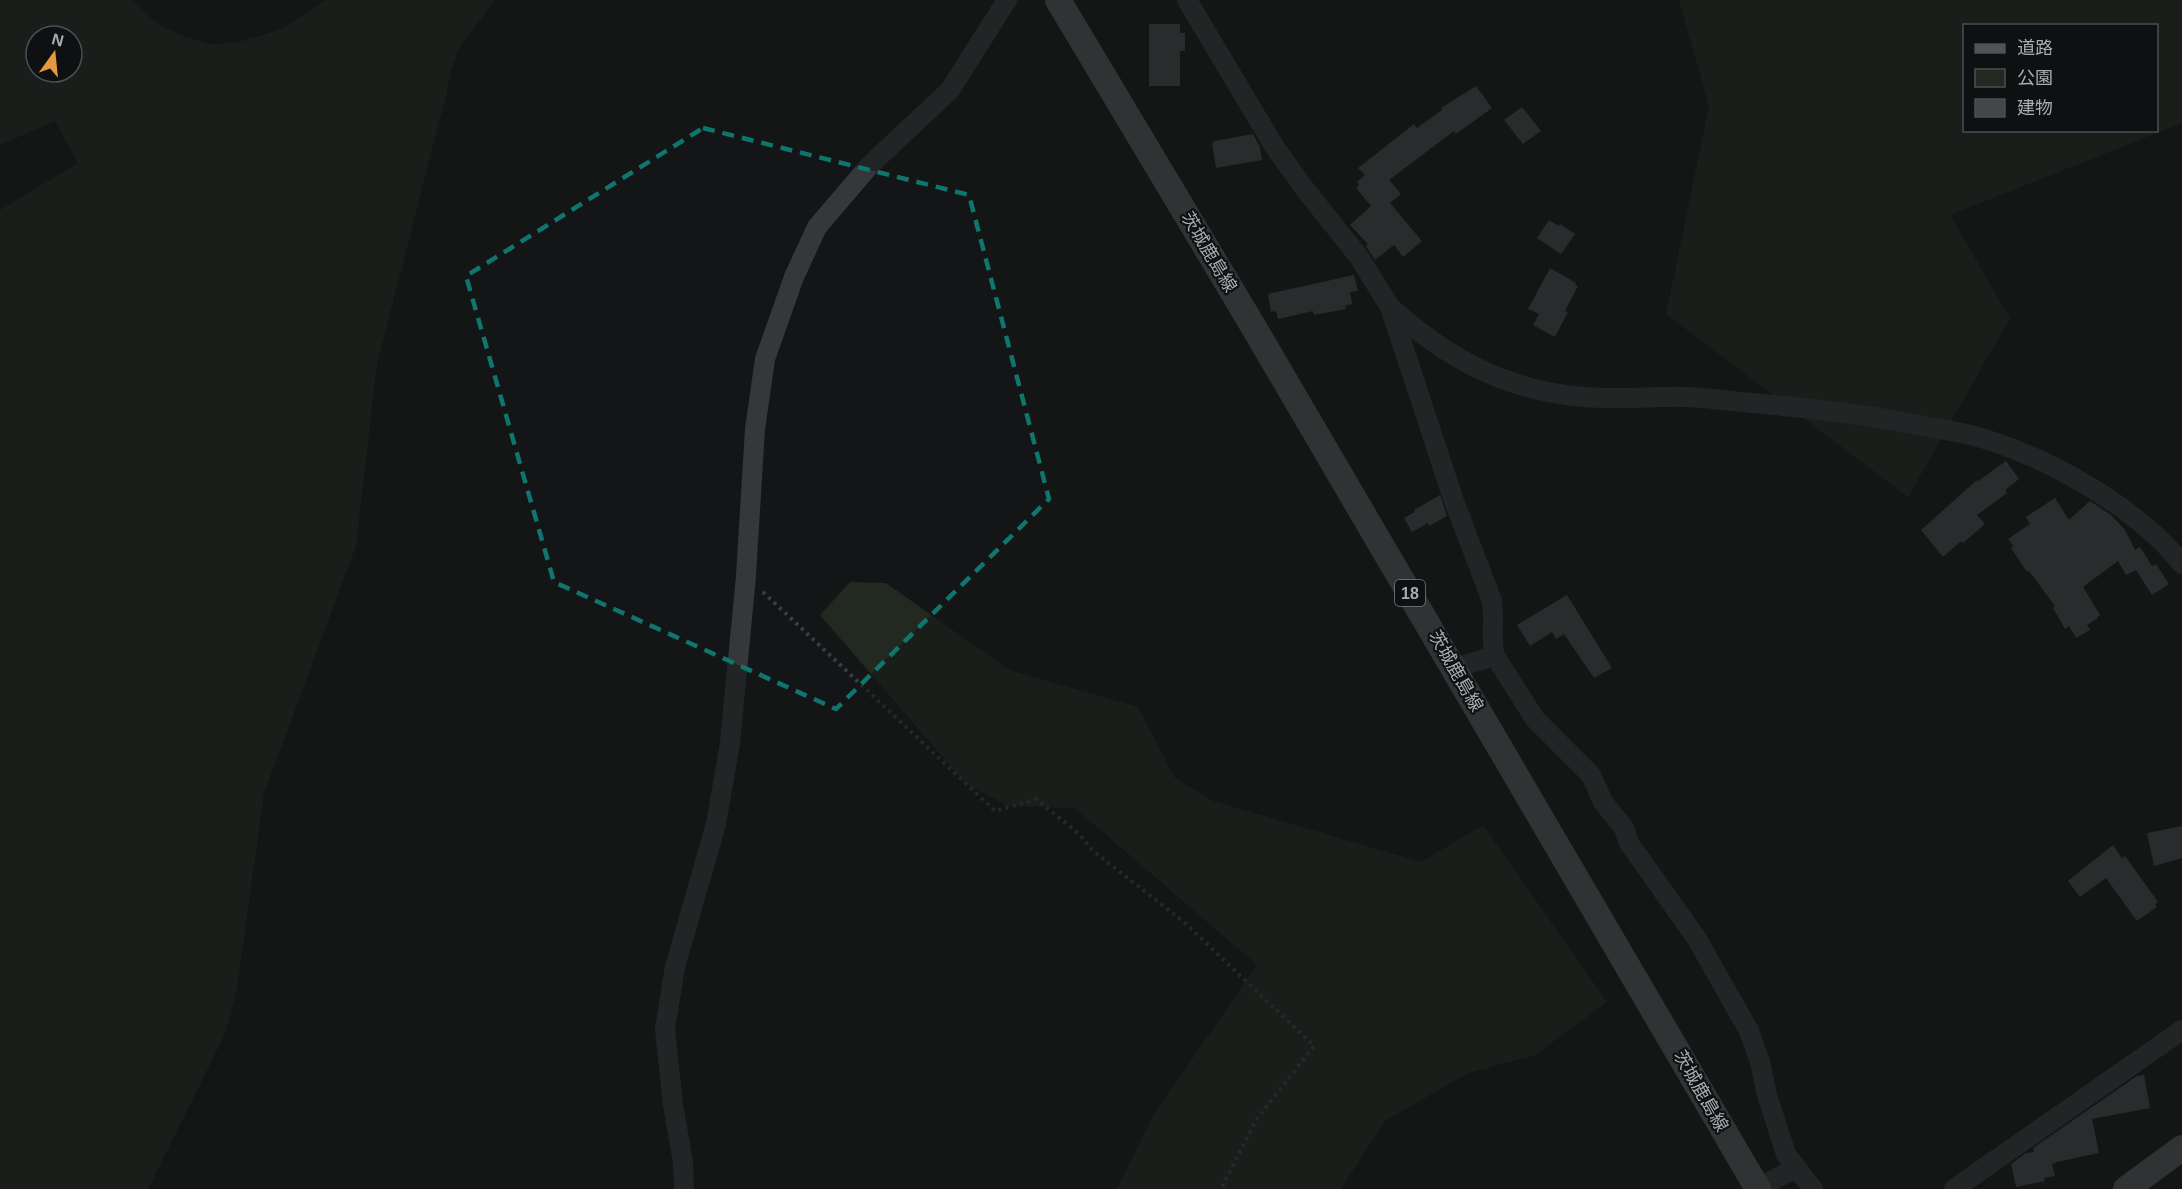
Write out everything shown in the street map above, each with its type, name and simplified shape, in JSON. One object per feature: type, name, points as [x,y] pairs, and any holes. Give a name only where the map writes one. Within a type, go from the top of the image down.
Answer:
[{"type":"main road","name":"茨城鹿島線","points":[[1058,0],[1253,326],[1758,1188]]},
{"type":"main road","points":[[2126,1189],[2182,1148]]},
{"type":"street","points":[[684,1189],[683,1161],[673,1105],[665,1029],[675,968],[718,813],[734,711],[746,576],[753,449],[765,359],[794,277],[817,227],[870,165],[950,90],[1007,0]]},
{"type":"street","points":[[1187,0],[1274,146],[1359,257],[1390,307],[1454,501],[1492,601],[1495,618],[1492,645],[1495,656],[1535,719],[1591,775],[1603,802],[1624,828],[1629,843],[1697,939],[1749,1032],[1760,1062],[1767,1095],[1786,1154],[1813,1189]]},
{"type":"street","points":[[1390,307],[1414,329],[1479,371],[1550,391],[1584,398],[1689,397],[1814,408],[1877,416],[1985,439],[2045,464],[2084,484],[2137,519],[2167,544],[2182,564]]},
{"type":"street","points":[[1454,669],[1495,656]]},
{"type":"street","points":[[1954,1189],[2182,1030]]},
{"type":"street","points":[[1758,1188],[1796,1168]]},
{"type":"path","points":[[746,576],[995,811],[1036,799],[1080,836],[1092,850],[1184,922],[1314,1046],[1256,1120],[1221,1189]]},
{"type":"highlighted area","points":[[703,128],[969,195],[1049,499],[836,709],[554,582],[466,276]]},
{"type":"green space","points":[[0,0],[132,0],[165,28],[185,37],[211,44],[235,43],[280,30],[326,0],[495,0],[459,48],[451,70],[377,364],[356,546],[264,793],[237,988],[225,1034],[148,1189],[0,1189],[0,210],[78,163],[55,121],[0,145]]},
{"type":"green space","points":[[1679,0],[2182,0],[2182,123],[1950,215],[2010,318],[1908,497],[1666,314],[1709,106]]},
{"type":"green space","points":[[850,582],[886,583],[1009,670],[1138,707],[1175,778],[1213,801],[1421,862],[1483,825],[1607,1002],[1535,1055],[1468,1073],[1385,1121],[1341,1189],[1117,1189],[1154,1114],[1257,965],[1075,808],[1008,806],[965,783],[820,615]]},
{"type":"building","points":[[1149,24],[1180,24],[1180,33],[1185,33],[1185,51],[1180,51],[1180,86],[1149,86]]},
{"type":"building","points":[[1476,86],[1492,108],[1456,134],[1454,131],[1389,180],[1401,194],[1390,203],[1422,241],[1403,257],[1394,245],[1375,260],[1366,246],[1368,244],[1350,225],[1371,206],[1356,188],[1359,185],[1357,182],[1365,175],[1358,168],[1414,124],[1417,128],[1442,110],[1441,108]]},
{"type":"building","points":[[1522,107],[1541,131],[1523,144],[1504,120]]},
{"type":"building","points":[[1253,134],[1260,147],[1262,160],[1216,168],[1212,143]]},
{"type":"building","points":[[1549,220],[1575,234],[1561,254],[1537,238]]},
{"type":"building","points":[[1550,268],[1578,286],[1555,337],[1533,325],[1539,314],[1528,309]]},
{"type":"building","points":[[1354,275],[1358,291],[1350,292],[1352,304],[1345,306],[1346,309],[1314,315],[1313,311],[1278,319],[1276,311],[1271,312],[1268,294]]},
{"type":"building","points":[[2006,461],[2019,479],[2005,490],[2007,493],[1977,515],[1985,524],[1943,557],[1921,530],[1977,480]]},
{"type":"building","points":[[1440,495],[1447,516],[1412,532],[1404,518]]},
{"type":"building","points":[[2055,498],[2069,520],[2090,501],[2111,515],[2125,530],[2135,550],[2140,547],[2152,566],[2156,564],[2169,584],[2152,595],[2136,570],[2126,575],[2118,561],[2083,587],[2100,615],[2087,625],[2090,630],[2076,638],[2069,626],[2065,629],[2053,608],[2055,606],[2029,571],[2027,572],[2011,548],[2013,546],[2008,539],[2030,524],[2026,517]]},
{"type":"building","points":[[1567,595],[1612,668],[1594,678],[1564,634],[1556,639],[1552,632],[1530,646],[1517,625]]},
{"type":"building","points":[[2182,826],[2182,858],[2154,866],[2147,833]]},
{"type":"building","points":[[2113,845],[2122,858],[2125,856],[2158,902],[2155,904],[2157,907],[2137,921],[2106,878],[2080,897],[2068,881]]},
{"type":"building","points":[[2144,1075],[2150,1108],[2092,1119],[2099,1153],[2052,1164],[2055,1176],[2044,1178],[2045,1181],[2016,1187],[2011,1164],[2026,1153],[2034,1152],[2033,1148],[2137,1076]]}]
